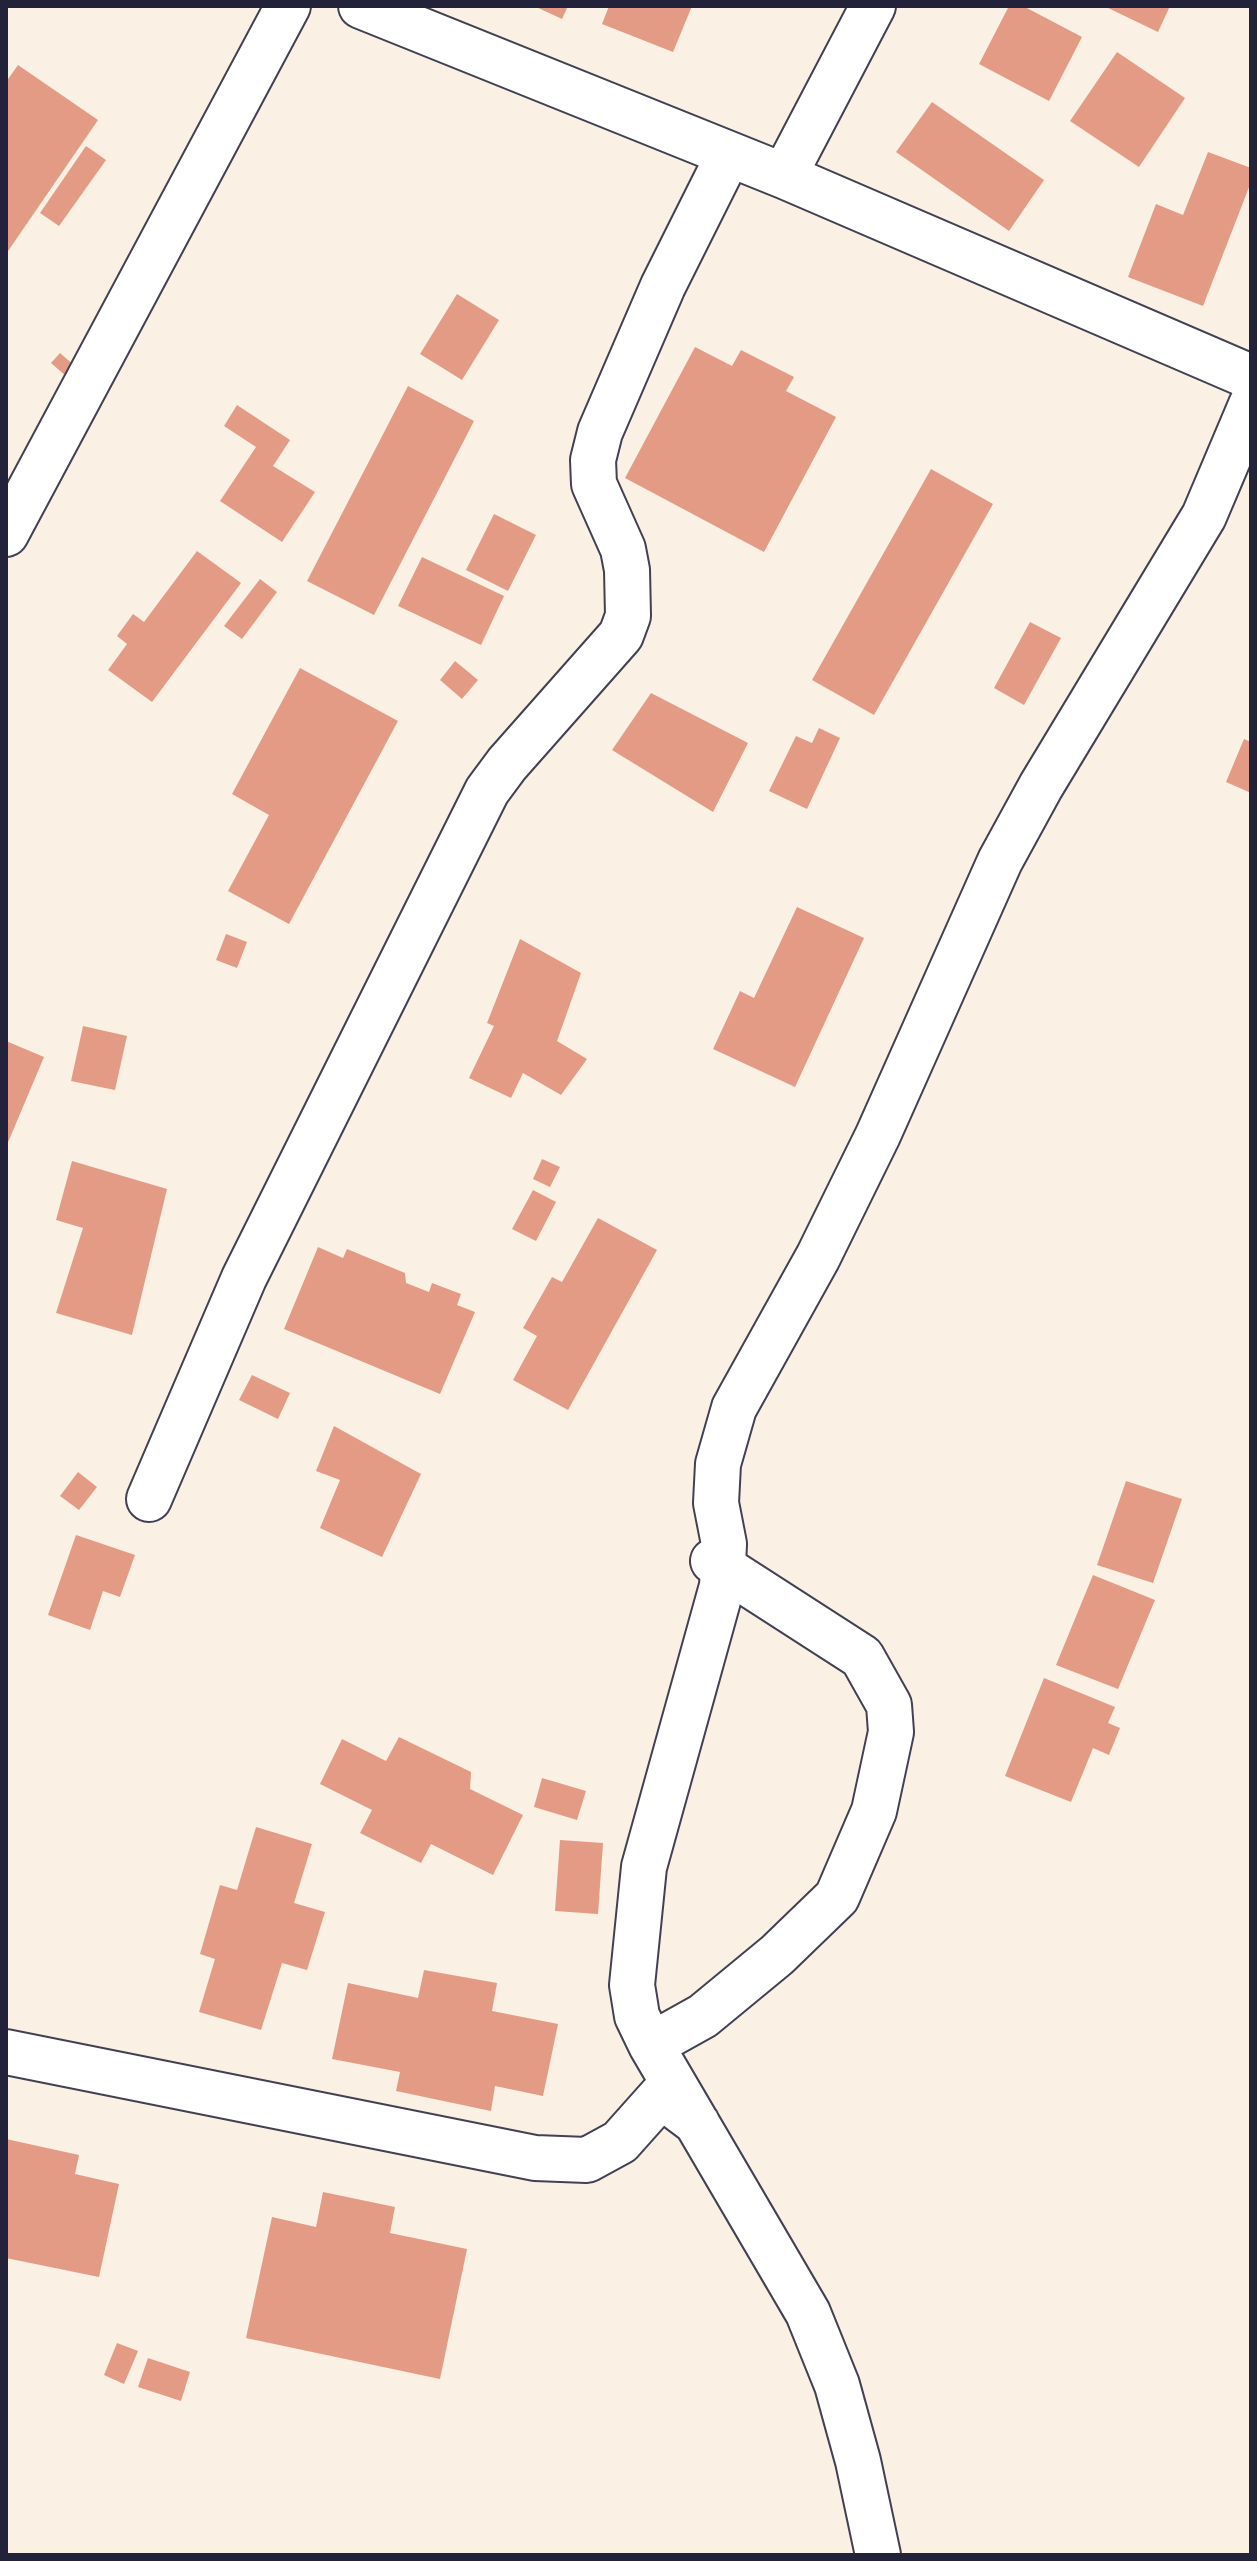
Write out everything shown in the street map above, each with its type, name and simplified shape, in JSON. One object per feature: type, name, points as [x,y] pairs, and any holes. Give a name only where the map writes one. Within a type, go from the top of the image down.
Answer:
[{"type":"street","points":[[6,534],[288,6]]},
{"type":"street","points":[[361,6],[784,176],[1251,377]]},
{"type":"street","points":[[784,176],[873,6]]},
{"type":"street","points":[[149,1499],[244,1278],[487,791],[507,764],[621,635],[628,616],[629,582],[623,549],[594,484],[596,446],[663,286],[728,156]]},
{"type":"street","points":[[878,2555],[858,2461],[837,2385],[808,2313],[637,2016],[632,1985],[644,1867],[719,1565],[718,1464],[734,1408],[818,1257],[878,1135],[1000,861],[1041,786],[1204,516],[1251,405]]},
{"type":"street","points":[[651,2045],[703,2016],[777,1955],[837,1897],[874,1811],[891,1732],[889,1705],[862,1657],[719,1565]]},
{"type":"street","points":[[6,2052],[535,2158],[587,2160],[620,2142],[661,2096],[697,2123]]},
{"type":"building","points":[[534,6],[568,6],[562,19]]},
{"type":"building","points":[[609,6],[692,6],[673,52],[602,24]]},
{"type":"building","points":[[1009,6],[1023,6],[1082,37],[1049,101],[979,64]]},
{"type":"building","points":[[1104,6],[1170,6],[1158,32]]},
{"type":"building","points":[[1117,52],[1185,98],[1139,167],[1070,121]]},
{"type":"building","points":[[18,65],[98,120],[6,254],[6,82]]},
{"type":"building","points":[[932,102],[1044,180],[1009,231],[896,152]]},
{"type":"building","points":[[86,146],[106,160],[59,226],[40,213]]},
{"type":"building","points":[[1208,152],[1251,168],[1251,182],[1203,306],[1128,277],[1156,204],[1183,215]]},
{"type":"building","points":[[457,294],[499,320],[462,380],[420,354]]},
{"type":"building","points":[[695,347],[732,366],[741,350],[794,377],[786,391],[836,417],[764,552],[625,478]]},
{"type":"building","points":[[60,353],[75,366],[66,376],[51,363]]},
{"type":"building","points":[[408,386],[474,421],[374,615],[307,581]]},
{"type":"building","points":[[237,405],[290,440],[273,466],[315,492],[282,542],[220,501],[256,447],[224,426]]},
{"type":"building","points":[[931,469],[993,504],[874,715],[812,680]]},
{"type":"building","points":[[494,514],[536,535],[508,591],[466,570]]},
{"type":"building","points":[[197,551],[241,583],[152,702],[108,670],[127,644],[117,636],[133,614],[144,622]]},
{"type":"building","points":[[422,557],[504,596],[481,645],[398,606]]},
{"type":"building","points":[[260,579],[277,592],[242,639],[224,626]]},
{"type":"building","points":[[1030,622],[1061,638],[1024,705],[994,688]]},
{"type":"building","points":[[455,661],[478,680],[462,699],[440,680]]},
{"type":"building","points":[[300,668],[398,721],[289,924],[228,891],[269,815],[232,794]]},
{"type":"building","points":[[651,693],[748,743],[713,812],[612,750]]},
{"type":"building","points":[[819,728],[840,738],[807,809],[769,791],[796,736],[812,743]]},
{"type":"building","points":[[1244,739],[1251,742],[1251,793],[1226,782]]},
{"type":"building","points":[[797,907],[864,938],[795,1087],[713,1049],[740,991],[754,998]]},
{"type":"building","points":[[226,934],[247,942],[237,968],[216,960]]},
{"type":"building","points":[[520,939],[581,973],[557,1041],[587,1059],[561,1095],[523,1073],[511,1098],[469,1078],[494,1026],[487,1023]]},
{"type":"building","points":[[83,1026],[127,1036],[115,1090],[71,1081]]},
{"type":"building","points":[[6,1041],[44,1057],[6,1147]]},
{"type":"building","points":[[542,1159],[560,1167],[550,1187],[533,1179]]},
{"type":"building","points":[[72,1161],[167,1189],[132,1335],[56,1313],[83,1228],[56,1220]]},
{"type":"building","points":[[533,1190],[556,1202],[536,1241],[512,1229]]},
{"type":"building","points":[[598,1218],[657,1250],[568,1410],[513,1380],[537,1336],[523,1328],[552,1277],[562,1282]]},
{"type":"building","points":[[318,1247],[343,1258],[347,1249],[405,1273],[406,1283],[429,1292],[432,1283],[461,1294],[457,1305],[475,1312],[440,1394],[284,1329]]},
{"type":"building","points":[[252,1375],[290,1393],[278,1419],[239,1400]]},
{"type":"building","points":[[334,1426],[421,1474],[382,1557],[320,1528],[340,1480],[316,1471]]},
{"type":"building","points":[[78,1472],[97,1487],[79,1510],[60,1496]]},
{"type":"building","points":[[1126,1481],[1182,1499],[1153,1583],[1097,1565]]},
{"type":"building","points":[[76,1535],[135,1555],[120,1597],[103,1591],[90,1630],[48,1615]]},
{"type":"building","points":[[1093,1575],[1155,1600],[1118,1689],[1056,1665]]},
{"type":"building","points":[[1044,1678],[1115,1707],[1108,1723],[1120,1728],[1109,1755],[1093,1748],[1071,1802],[1005,1776]]},
{"type":"building","points":[[399,1737],[471,1772],[470,1789],[523,1815],[493,1875],[431,1844],[421,1863],[360,1833],[372,1810],[320,1784],[342,1739],[386,1761]]},
{"type":"building","points":[[542,1778],[586,1791],[577,1820],[534,1807]]},
{"type":"building","points":[[256,1827],[312,1844],[294,1903],[325,1912],[307,1970],[282,1963],[261,2030],[199,2012],[215,1959],[200,1954],[220,1885],[237,1890]]},
{"type":"building","points":[[560,1840],[603,1843],[598,1914],[555,1911]]},
{"type":"building","points":[[424,1970],[497,1983],[492,2011],[558,2024],[543,2096],[495,2086],[491,2111],[396,2091],[400,2072],[332,2059],[348,1983],[418,1998]]},
{"type":"building","points":[[6,2139],[79,2155],[75,2174],[119,2184],[99,2277],[6,2258]]},
{"type":"building","points":[[323,2192],[395,2207],[390,2233],[467,2249],[440,2379],[246,2338],[272,2217],[316,2227]]},
{"type":"building","points":[[117,2343],[138,2351],[124,2384],[104,2375]]},
{"type":"building","points":[[148,2358],[190,2372],[181,2401],[138,2387]]}]
